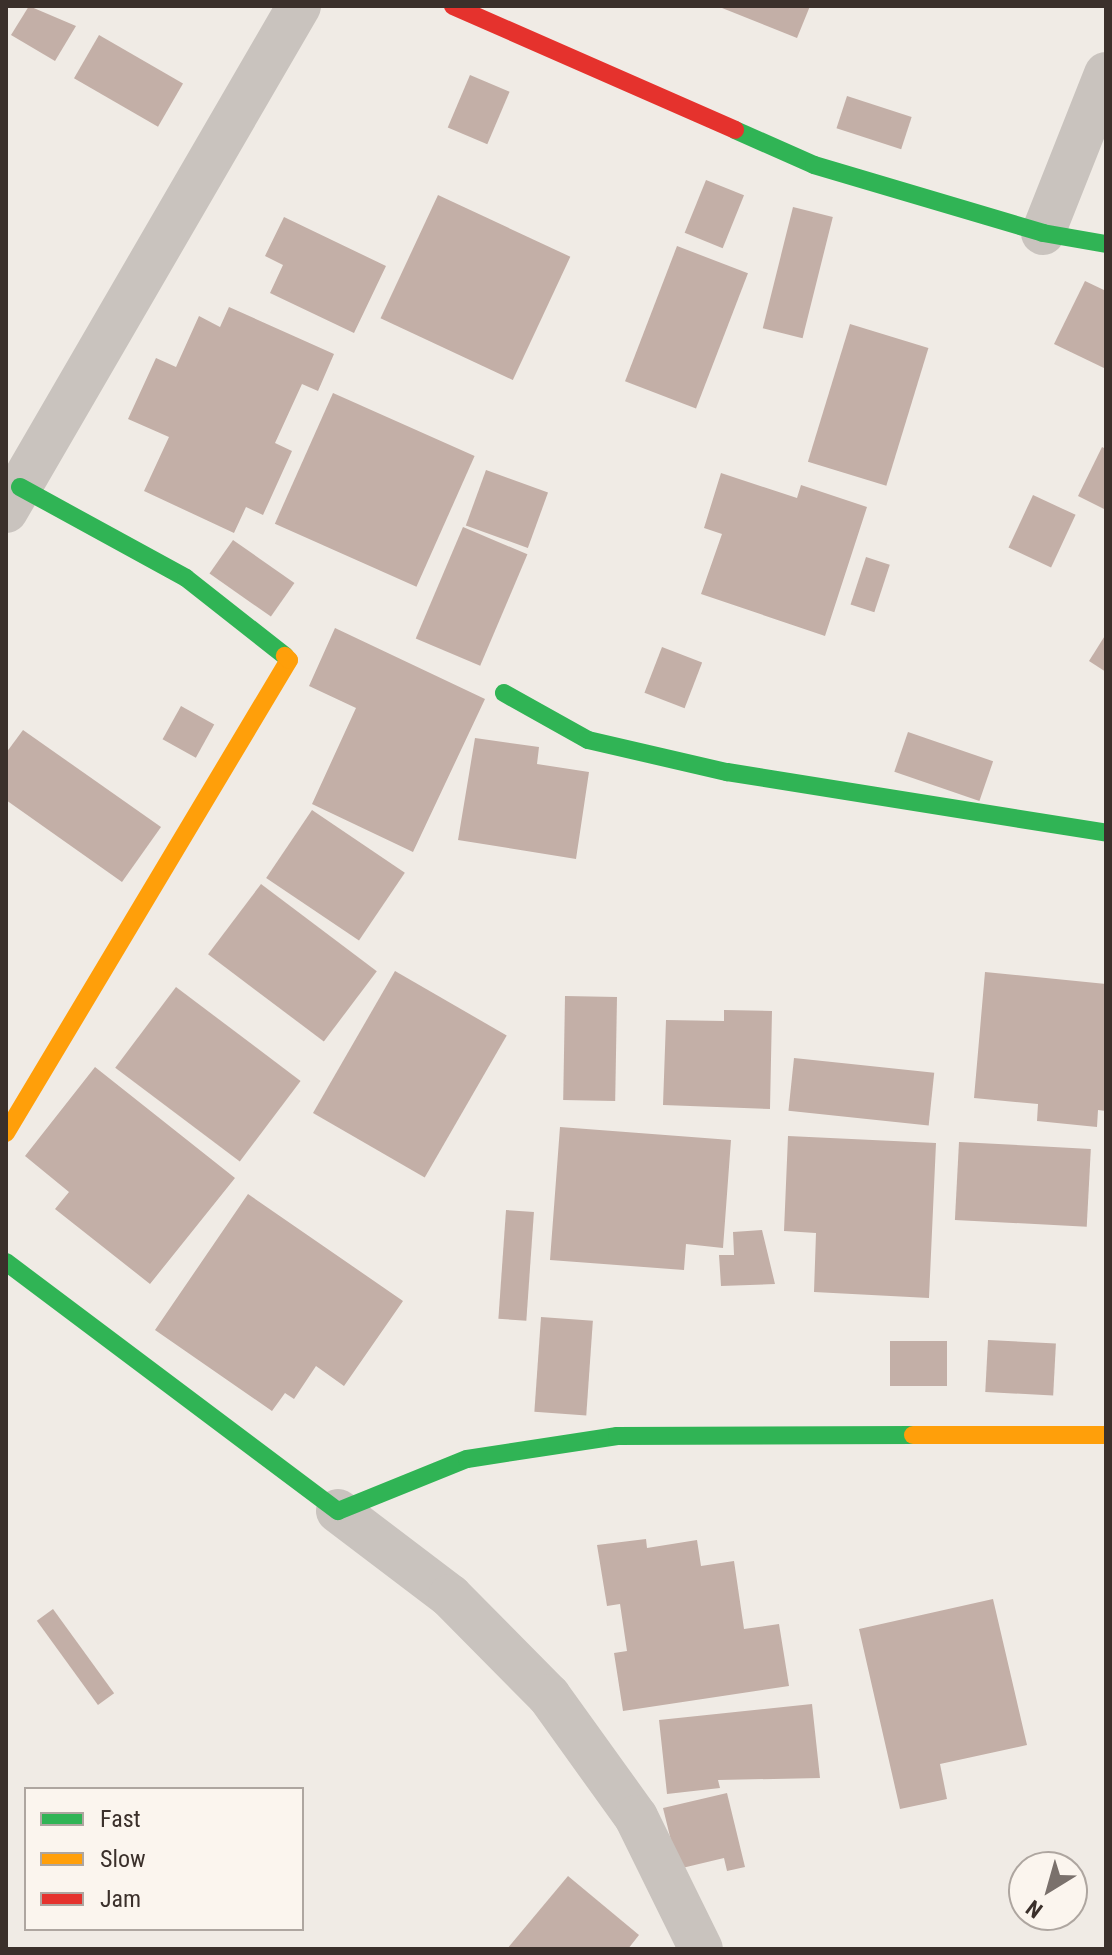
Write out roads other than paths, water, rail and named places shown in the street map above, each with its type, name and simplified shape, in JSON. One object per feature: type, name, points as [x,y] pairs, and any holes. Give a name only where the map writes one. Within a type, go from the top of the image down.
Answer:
[{"type":"street","points":[[6,1133],[289,660],[186,578],[13,499],[299,6]]},
{"type":"street","points":[[453,6],[814,165],[1043,233],[1106,244]]},
{"type":"street","points":[[1043,233],[1106,74]]},
{"type":"street","points":[[504,693],[588,740],[727,772],[1106,833]]},
{"type":"street","points":[[6,1262],[450,1596],[549,1696],[636,1817],[701,1949]]},
{"type":"street","points":[[338,1511],[467,1459],[617,1436],[1106,1435]]}]
